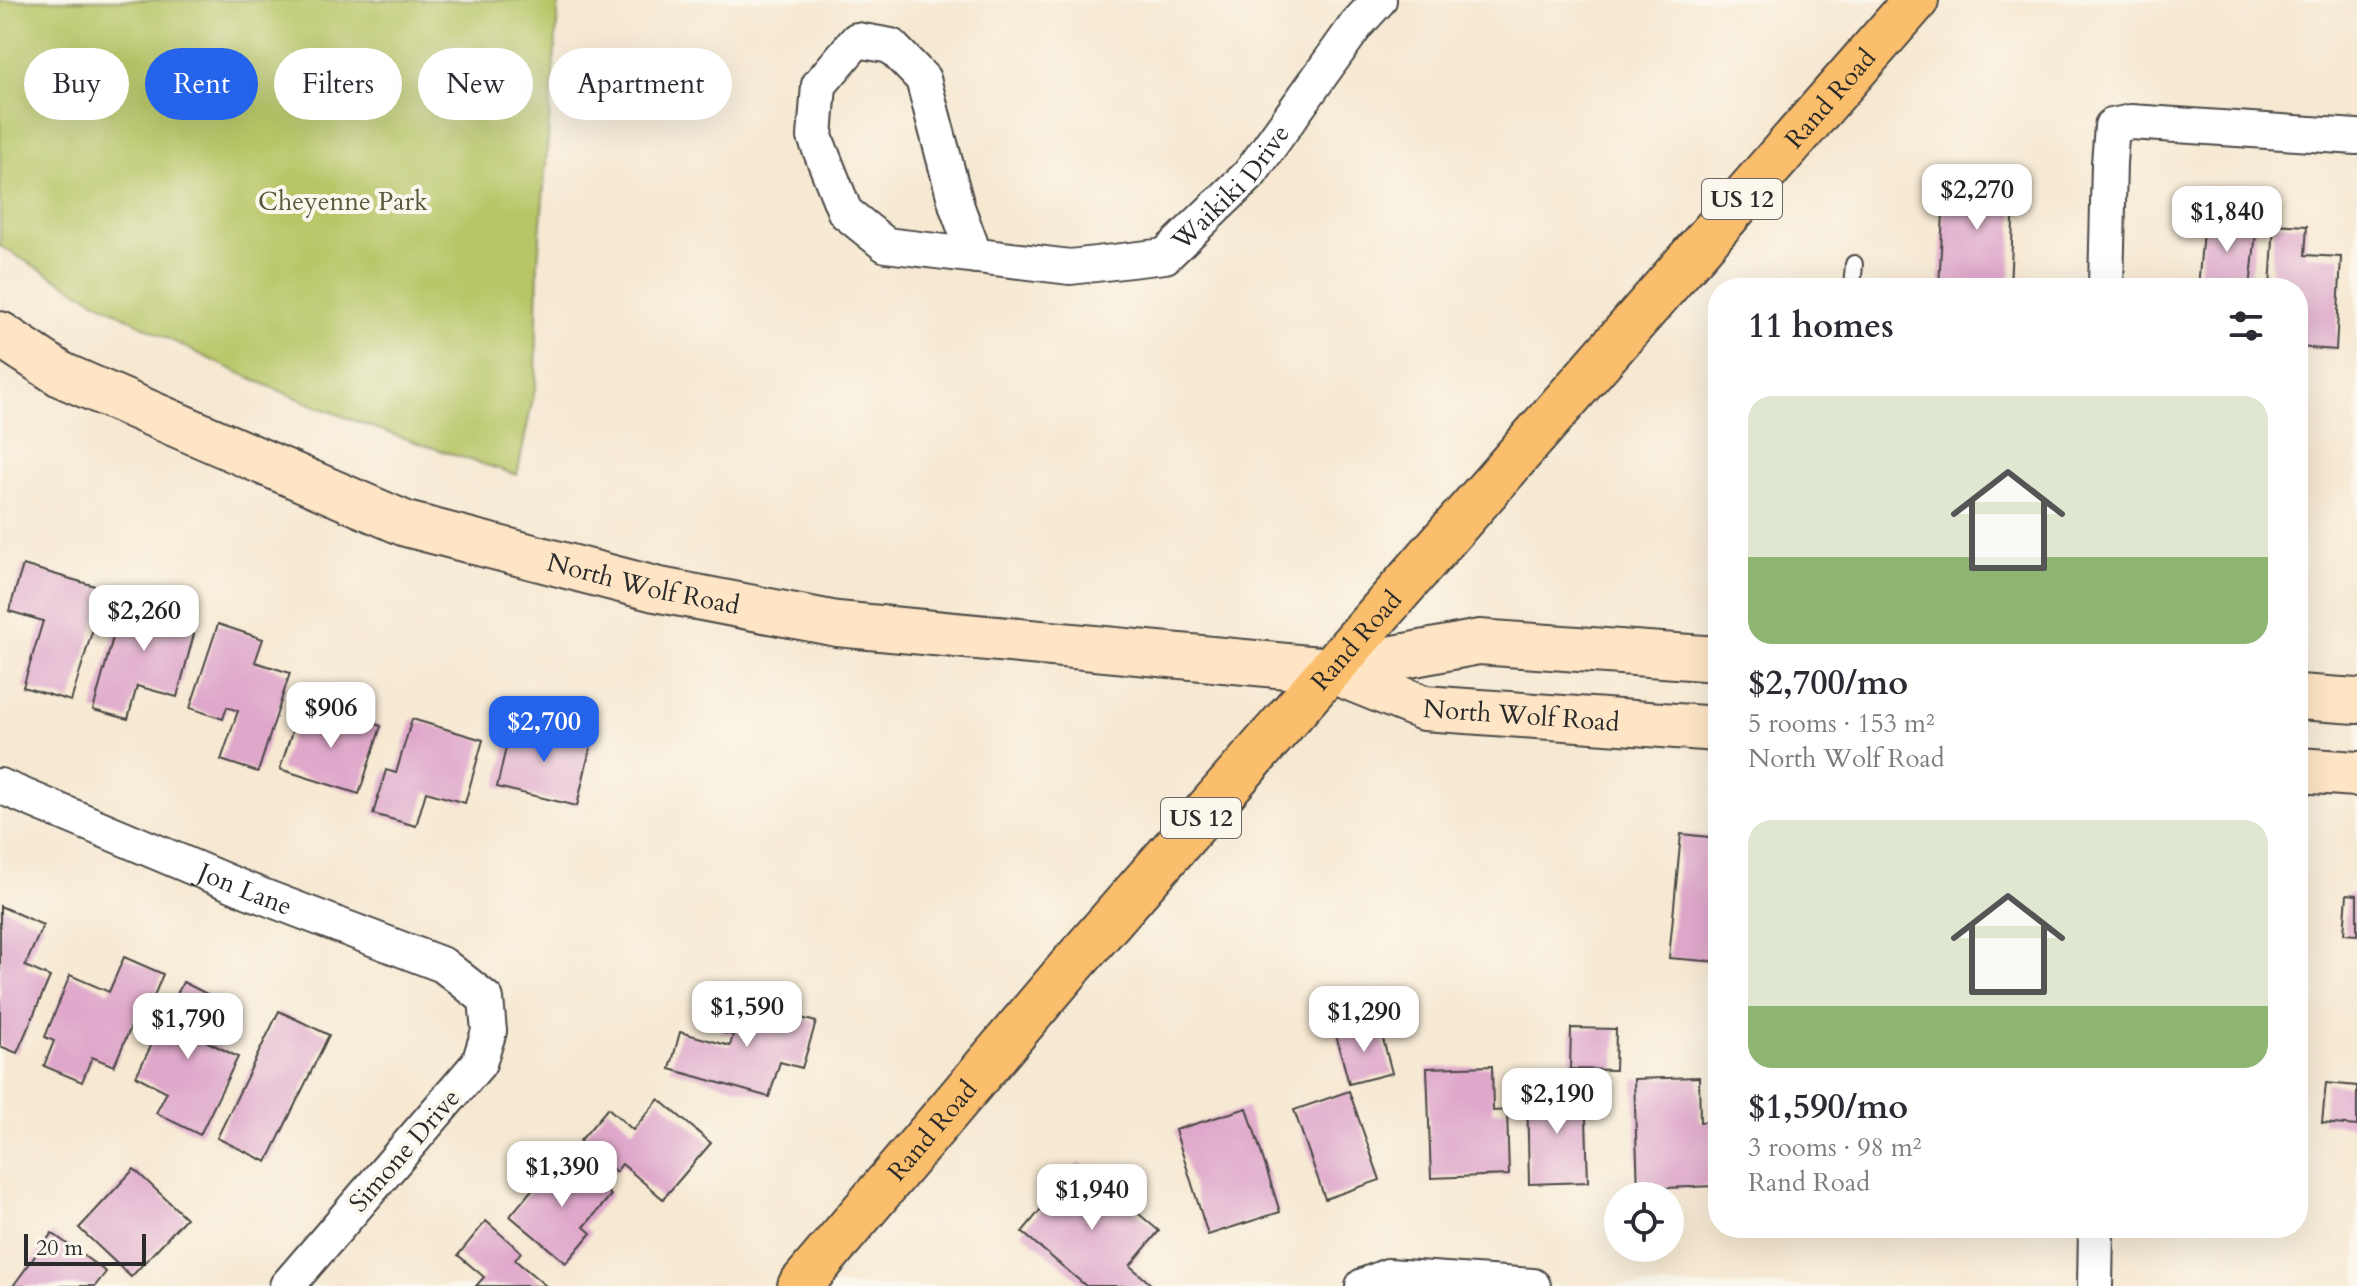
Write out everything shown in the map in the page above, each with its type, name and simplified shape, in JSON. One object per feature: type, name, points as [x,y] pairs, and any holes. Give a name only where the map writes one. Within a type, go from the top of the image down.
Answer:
[{"type":"main road","name":"Rand Road","points":[[800,1286],[1001,1048],[1916,0]]},
{"type":"main road","name":"North Wolf Road","points":[[0,334],[62,375],[406,524],[655,589],[837,624],[1330,670],[1479,642],[1708,658]]},
{"type":"main road","name":"North Wolf Road","points":[[1330,670],[1424,708],[1708,728]]},
{"type":"main road","points":[[2308,698],[2357,701]]},
{"type":"main road","points":[[2308,771],[2357,774]]},
{"type":"street","name":"Waikiki Drive","points":[[975,256],[957,207],[923,79],[891,46],[857,40],[819,85],[815,137],[845,212],[886,245],[975,256],[1070,267],[1165,256],[1249,175],[1357,24],[1379,0]]},
{"type":"street","points":[[2106,278],[2112,126],[2131,122],[2357,137]]},
{"type":"street","name":"Jon Lane","points":[[0,786],[249,891],[443,965],[486,999]]},
{"type":"street","name":"Simone Drive","points":[[287,1286],[479,1063],[489,1031],[486,999]]},
{"type":"street","points":[[2095,1286],[2096,1238]]},
{"type":"street","points":[[1363,1286],[1388,1276],[1533,1286]]},
{"type":"lane","points":[[1853,278],[1854,264]]},
{"type":"green space","name":"Cheyenne Park","points":[[0,0],[559,0],[555,48],[549,48],[549,120],[538,261],[536,384],[517,475],[372,427],[250,378],[141,325],[0,246]]},
{"type":"building","points":[[1945,175],[2015,178],[2010,278],[1940,278]]},
{"type":"building","points":[[2204,219],[2257,223],[2251,278],[2199,278]]},
{"type":"building","points":[[2274,224],[2307,226],[2305,255],[2341,257],[2336,350],[2308,348],[2308,278],[2271,278]]},
{"type":"building","points":[[23,565],[105,589],[71,701],[23,687],[43,621],[9,611]]},
{"type":"building","points":[[126,590],[184,605],[178,630],[194,634],[177,697],[137,686],[128,719],[93,710]]},
{"type":"building","points":[[218,624],[263,639],[255,662],[290,673],[258,772],[221,760],[238,711],[227,707],[223,719],[190,708]]},
{"type":"building","points":[[299,710],[339,723],[342,713],[381,726],[359,794],[280,769]]},
{"type":"building","points":[[412,719],[483,740],[465,803],[426,792],[416,826],[373,814],[386,770],[396,773]]},
{"type":"building","points":[[512,721],[592,740],[577,806],[497,787]]},
{"type":"building","points":[[1681,834],[1708,837],[1708,961],[1669,958]]},
{"type":"building","points":[[2347,894],[2357,895],[2357,935],[2344,934]]},
{"type":"building","points":[[0,906],[43,925],[25,966],[50,977],[17,1053],[0,1046]]},
{"type":"building","points":[[124,957],[163,974],[145,1018],[136,1015],[114,1066],[92,1057],[82,1082],[44,1066],[54,1041],[45,1037],[70,975],[109,992]]},
{"type":"building","points":[[183,982],[221,1001],[202,1039],[238,1057],[200,1135],[156,1113],[167,1092],[136,1076]]},
{"type":"building","points":[[730,999],[816,1022],[802,1068],[780,1062],[769,1097],[670,1069],[680,1032],[730,1046],[733,1035],[721,1032]]},
{"type":"building","points":[[279,1011],[329,1035],[267,1162],[217,1138]]},
{"type":"building","points":[[1379,1024],[1392,1073],[1349,1084],[1336,1035]]},
{"type":"building","points":[[1571,1028],[1616,1029],[1615,1070],[1570,1069]]},
{"type":"building","points":[[1492,1066],[1493,1111],[1507,1110],[1509,1175],[1431,1178],[1427,1068]]},
{"type":"building","points":[[1699,1077],[1700,1122],[1708,1121],[1708,1186],[1684,1187],[1684,1182],[1638,1182],[1634,1079]]},
{"type":"building","points":[[2326,1083],[2357,1086],[2357,1126],[2322,1123]]},
{"type":"building","points":[[1585,1087],[1588,1182],[1529,1184],[1527,1089]]},
{"type":"building","points":[[1349,1091],[1380,1180],[1325,1199],[1294,1110]]},
{"type":"building","points":[[659,1099],[711,1143],[663,1199],[622,1164],[616,1172],[580,1141],[608,1108],[633,1130]]},
{"type":"building","points":[[1247,1108],[1280,1212],[1208,1235],[1175,1130]]},
{"type":"building","points":[[566,1156],[611,1195],[584,1227],[591,1233],[566,1263],[510,1216],[539,1181],[542,1184]]},
{"type":"building","points":[[1079,1163],[1159,1231],[1130,1266],[1153,1286],[1086,1286],[1022,1232]]},
{"type":"building","points":[[134,1169],[186,1218],[131,1277],[79,1228]]},
{"type":"building","points":[[486,1221],[521,1252],[515,1260],[546,1286],[476,1286],[484,1277],[458,1255]]},
{"type":"building","points":[[52,1233],[106,1272],[95,1286],[13,1286]]}]
